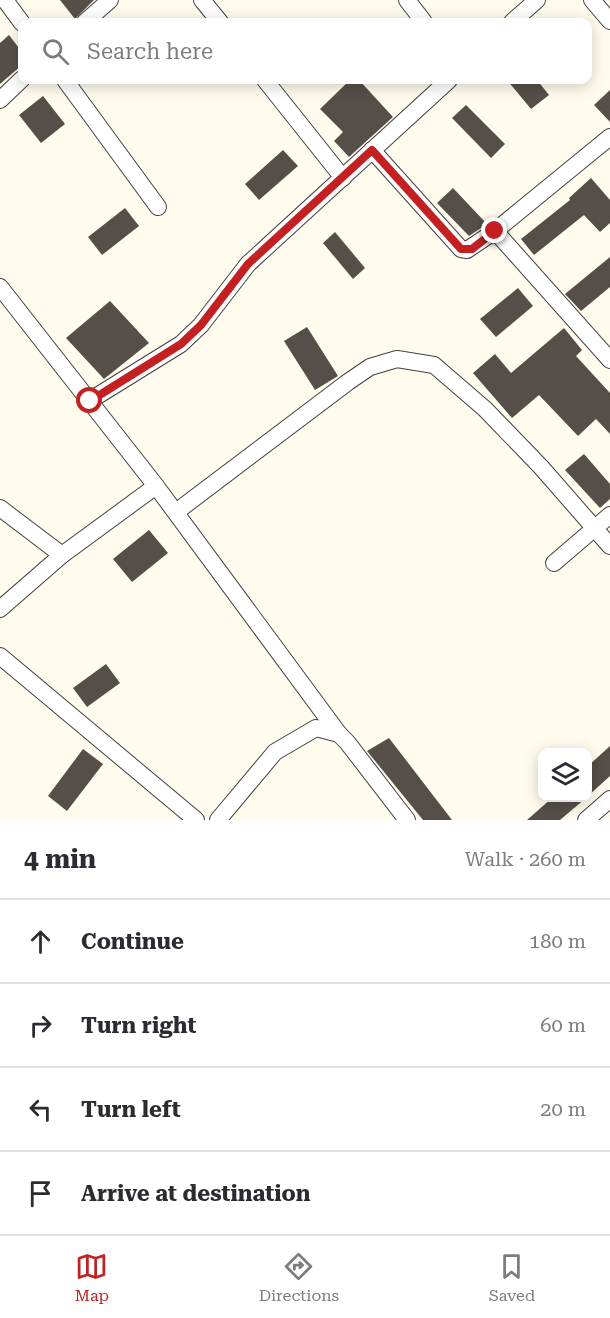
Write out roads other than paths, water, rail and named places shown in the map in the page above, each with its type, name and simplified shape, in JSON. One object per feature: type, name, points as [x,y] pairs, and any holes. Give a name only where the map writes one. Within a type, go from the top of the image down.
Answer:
[{"type":"street","points":[[5,0],[18,18]]},
{"type":"street","points":[[90,18],[110,0]]},
{"type":"street","points":[[202,0],[217,18]]},
{"type":"street","points":[[407,0],[421,18]]},
{"type":"street","points":[[517,18],[537,0]]},
{"type":"street","points":[[592,0],[610,21]]},
{"type":"street","points":[[0,100],[18,83]]},
{"type":"street","points":[[67,84],[158,207]]},
{"type":"street","points":[[268,84],[343,178]]},
{"type":"street","points":[[90,401],[181,344],[201,325],[248,264],[445,84]]},
{"type":"street","points":[[372,150],[461,249],[472,249],[609,140]]},
{"type":"street","points":[[495,231],[610,360]]},
{"type":"street","points":[[0,287],[176,512],[339,734],[406,820]]},
{"type":"street","points":[[176,512],[348,382],[370,368],[397,359],[434,365],[485,409],[542,467],[610,546]]},
{"type":"street","points":[[0,609],[62,555],[156,486]]},
{"type":"street","points":[[0,508],[62,555]]},
{"type":"street","points":[[554,563],[610,515]]},
{"type":"street","points":[[0,656],[196,820]]},
{"type":"street","points":[[218,820],[275,752],[316,728],[339,734]]},
{"type":"street","points":[[586,820],[610,799]]}]
